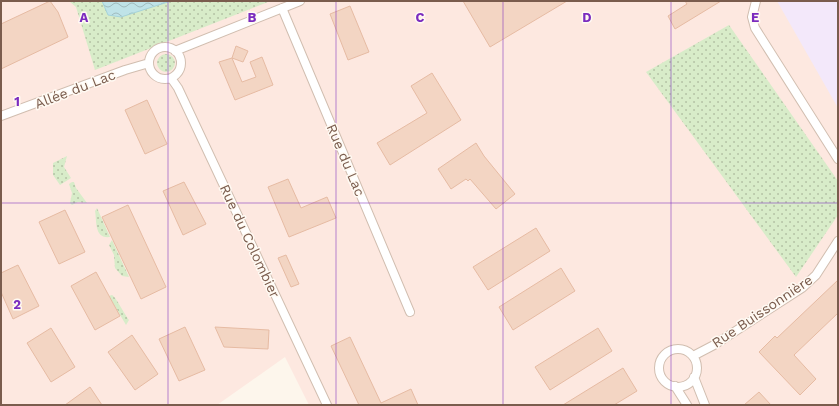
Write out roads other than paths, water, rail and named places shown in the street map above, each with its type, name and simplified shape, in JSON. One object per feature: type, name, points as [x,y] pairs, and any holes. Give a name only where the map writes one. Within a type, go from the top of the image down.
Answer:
[{"type":"street","points":[[175,51],[300,1]]},
{"type":"street","points":[[756,1],[752,17],[755,28],[838,159]]},
{"type":"street","name":"Rue du Lac","points":[[282,8],[410,312]]},
{"type":"street","points":[[166,48],[175,51],[179,56],[179,71],[171,78],[160,79],[150,68],[149,63],[152,54],[156,50],[166,48]]},
{"type":"street","name":"Allée du Lac","points":[[1,116],[125,70],[149,63]]},
{"type":"street","name":"Rue du Colombier","points":[[171,78],[178,88],[327,405]]},
{"type":"street","name":"Rue Buissonnière","points":[[693,356],[714,345],[802,288],[816,275],[838,241]]},
{"type":"street","points":[[675,386],[687,385],[694,377],[696,368],[693,356],[687,351],[676,349],[668,352],[661,358],[660,367],[662,377],[675,386],[687,405]]},
{"type":"street","points":[[694,377],[705,405]]},
{"type":"water","points":[[102,1],[171,1],[121,17],[108,15]]}]
